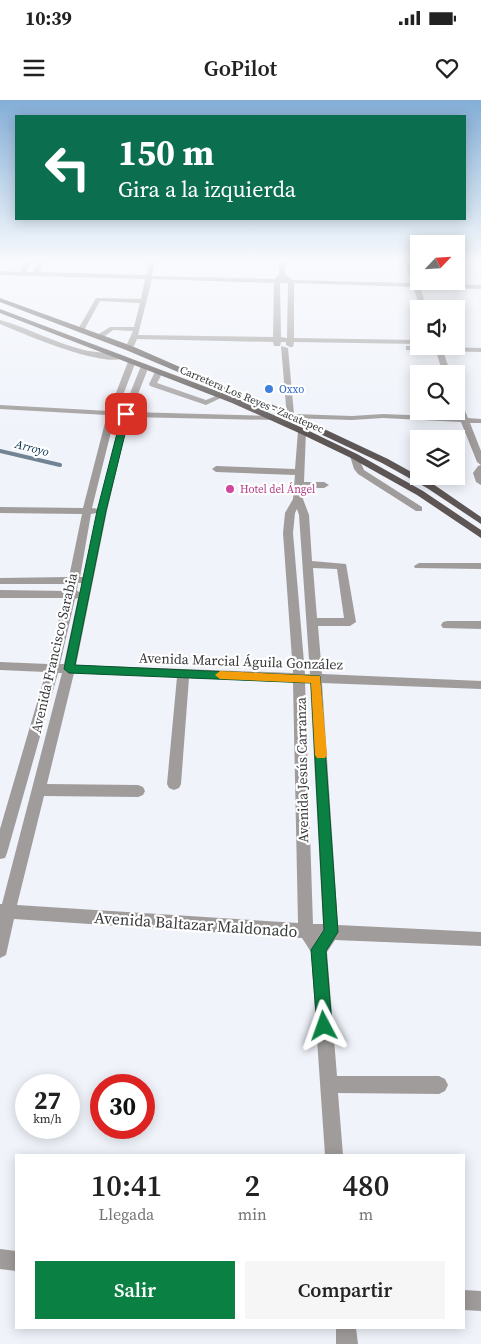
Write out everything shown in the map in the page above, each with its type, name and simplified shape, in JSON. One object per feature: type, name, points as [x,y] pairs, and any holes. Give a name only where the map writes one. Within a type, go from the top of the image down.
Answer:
[{"type":"main road","name":"Carretera Los Reyes - Zacatepec","points":[[16,317],[220,396],[302,431],[354,456],[420,493],[481,535]]},
{"type":"main road","name":"Carretera Los Reyes - Zacatepec","points":[[45,317],[129,348],[290,416],[386,461],[430,486],[481,521]]},
{"type":"street","points":[[81,331],[88,317]]},
{"type":"street","points":[[129,348],[135,337],[140,317]]},
{"type":"street","points":[[281,317],[290,416],[352,418],[381,424],[466,425],[481,429]]},
{"type":"street","points":[[284,342],[286,317]]},
{"type":"street","points":[[0,322],[85,354],[104,358],[127,359]]},
{"type":"street","points":[[98,337],[112,328],[137,329]]},
{"type":"street","points":[[135,337],[284,342],[410,342]]},
{"type":"street","points":[[368,343],[410,346]]},
{"type":"street","points":[[465,343],[481,344]]},
{"type":"street","points":[[465,349],[481,350]]},
{"type":"street","name":"Avenida Francisco Sarabia","points":[[81,580],[87,511],[112,413],[127,374],[127,359]]},
{"type":"street","name":"Avenida Francisco Sarabia","points":[[0,950],[4,911],[69,669],[81,580],[102,511],[126,414],[144,366]]},
{"type":"street","points":[[152,384],[159,372]]},
{"type":"street","points":[[127,374],[206,403]]},
{"type":"street","points":[[193,416],[206,403],[220,396]]},
{"type":"street","points":[[0,407],[126,414],[273,418]]},
{"type":"street","points":[[464,420],[481,462]]},
{"type":"street","points":[[466,425],[481,421]]},
{"type":"street","name":"Avenida Jesús Carranza","points":[[302,431],[298,499],[304,515],[308,564],[331,932]]},
{"type":"street","points":[[354,456],[358,469],[361,472],[419,508]]},
{"type":"street","points":[[481,468],[478,473],[481,482]]},
{"type":"street","points":[[216,469],[299,472]]},
{"type":"street","points":[[299,485],[324,485]]},
{"type":"street","name":"Avenida Jesús Carranza","points":[[298,499],[290,513],[288,533],[299,678],[306,931]]},
{"type":"street","points":[[0,510],[102,511]]},
{"type":"street","points":[[308,564],[342,566],[350,622],[312,622]]},
{"type":"street","points":[[419,566],[481,566]]},
{"type":"street","points":[[0,581],[81,580]]},
{"type":"street","points":[[0,594],[78,594]]},
{"type":"street","name":"Avenida Francisco Sarabia","points":[[0,853],[53,668],[78,594]]},
{"type":"street","points":[[447,625],[481,625]]},
{"type":"street","name":"Avenida Marcial Águila González","points":[[0,666],[481,685]]},
{"type":"street","points":[[174,784],[183,674]]},
{"type":"street","points":[[38,790],[138,791]]},
{"type":"street","name":"Avenida Baltazar Maldonado","points":[[4,911],[306,931],[481,939]]},
{"type":"street","points":[[306,931],[319,950],[334,1154]]},
{"type":"street","points":[[319,950],[331,932]]},
{"type":"street","points":[[329,1084],[361,1086],[439,1085]]},
{"type":"street","points":[[0,1259],[15,1261]]},
{"type":"street","points":[[465,1300],[481,1301]]},
{"type":"street","points":[[346,1329],[347,1344]]},
{"type":"waterway","name":"Arroyo","points":[[0,451],[60,465]]},
{"type":"slow traffic","points":[[220,675],[316,679],[321,755]]},
{"type":"place","name":"Oxxo","points":[[269,389]]},
{"type":"place","name":"Hotel del Ángel","points":[[230,489]]},
{"type":"route","points":[[126,414],[102,511],[69,669],[316,679],[331,932],[319,950],[324,1026]]}]
